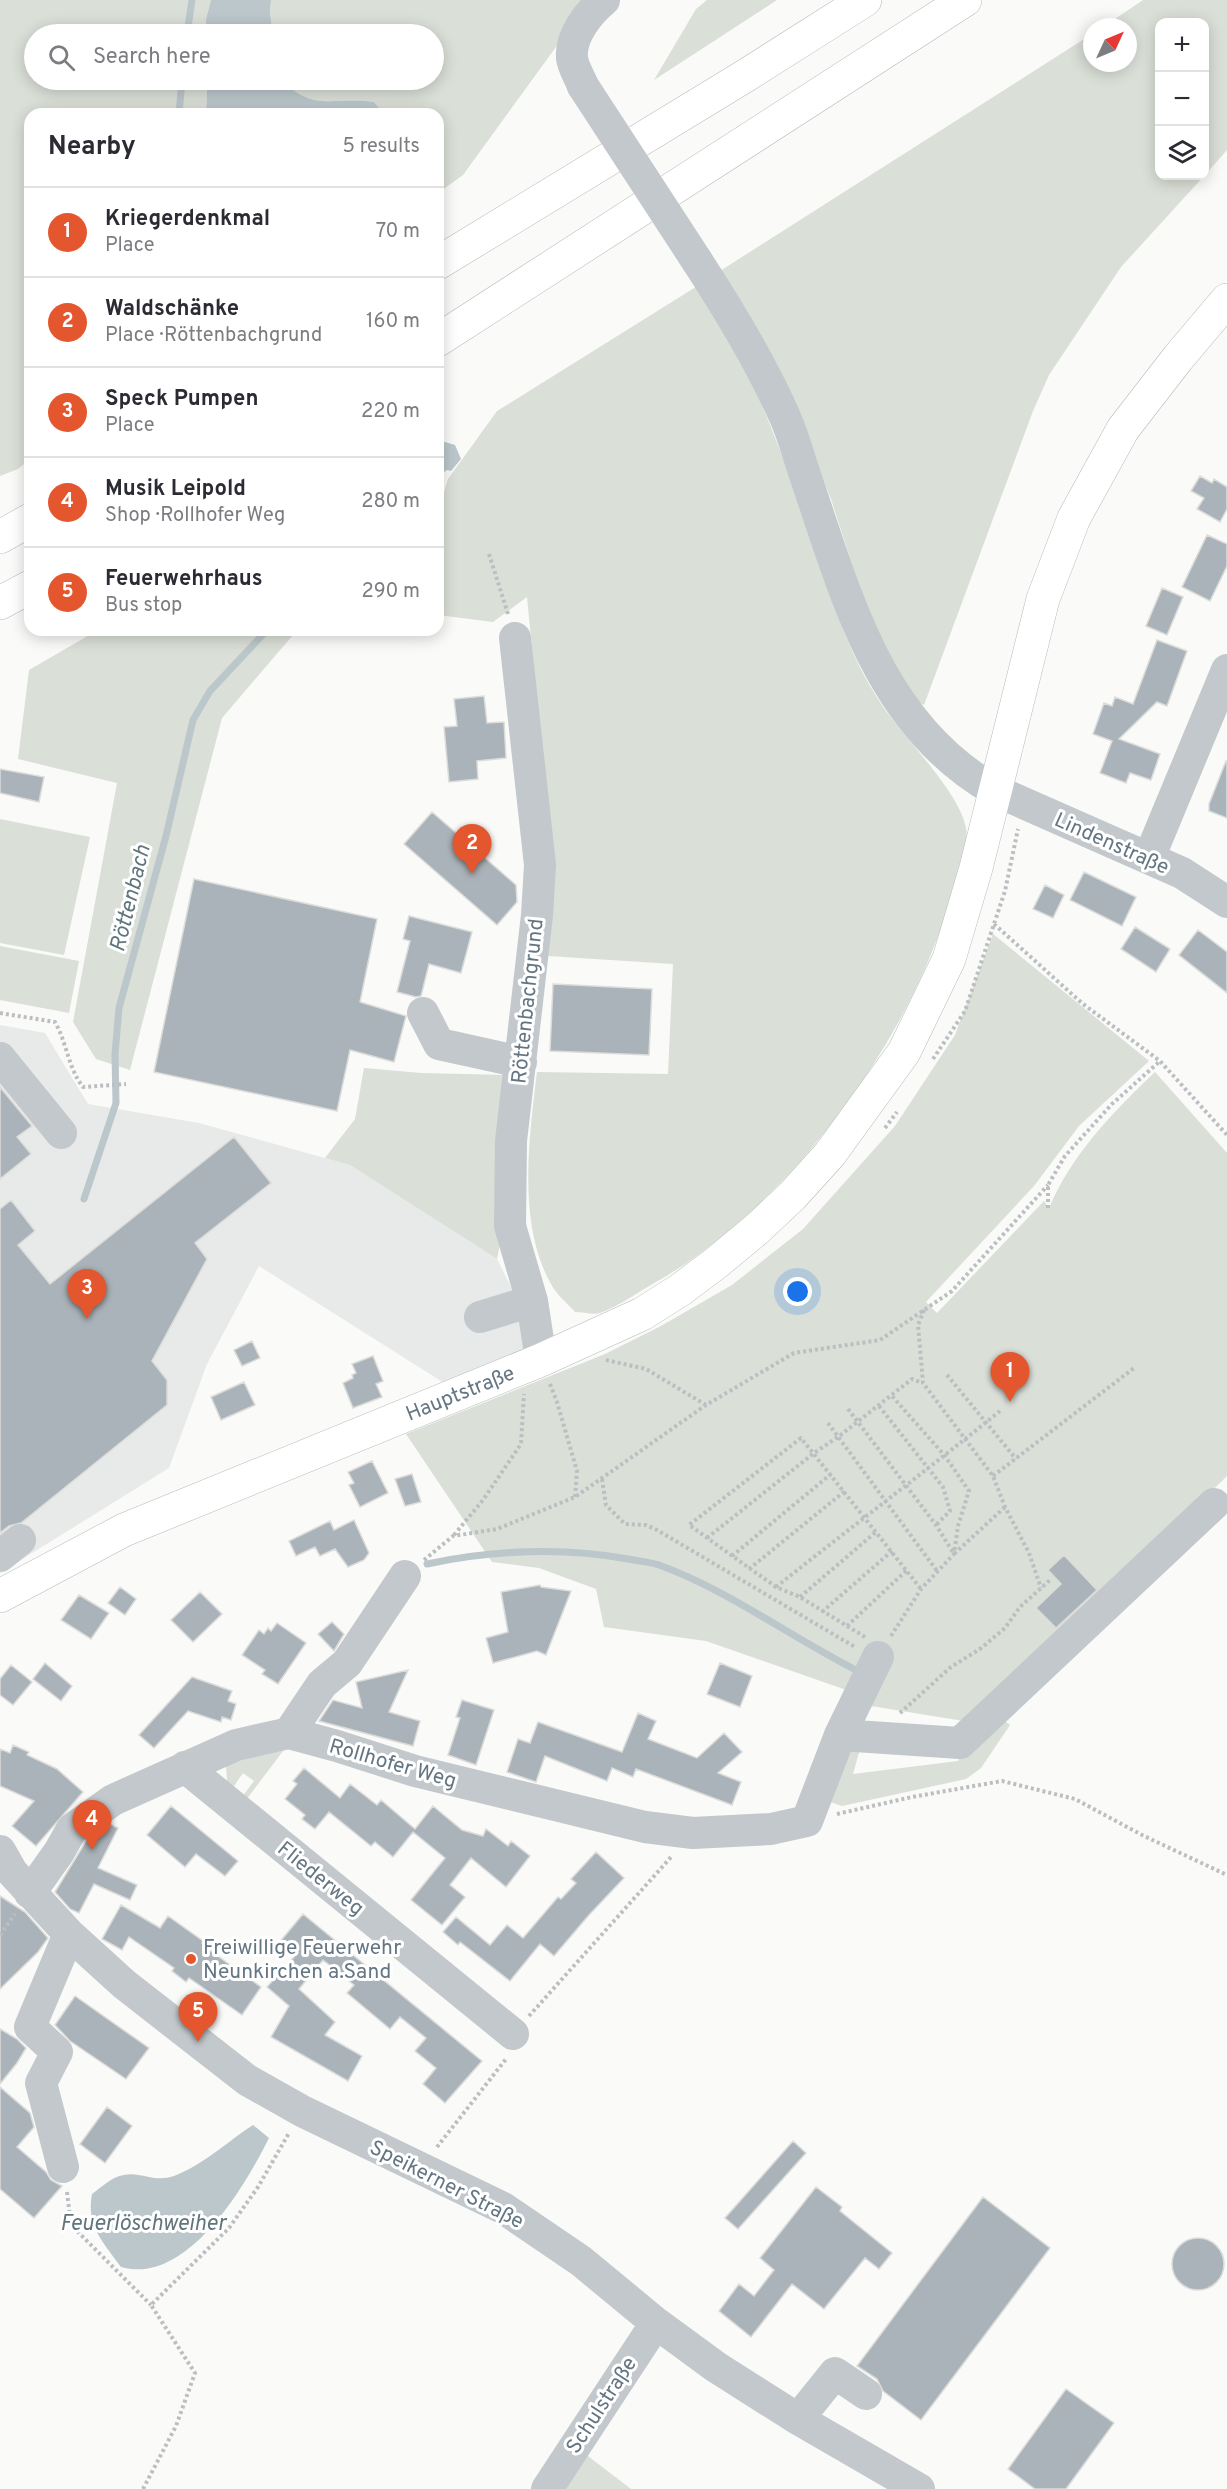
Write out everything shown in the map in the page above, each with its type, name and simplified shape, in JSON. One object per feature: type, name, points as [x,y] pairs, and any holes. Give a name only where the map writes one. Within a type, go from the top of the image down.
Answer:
[{"type":"main road","points":[[444,259],[865,0]]},
{"type":"main road","points":[[444,336],[965,0]]},
{"type":"main road","name":"Hauptstraße","points":[[0,1596],[123,1530],[542,1360],[642,1314],[680,1290],[716,1263],[792,1196],[830,1154],[865,1109],[904,1052],[949,959],[973,878],[1007,796],[1043,599],[1074,518],[1123,429],[1227,300]]},
{"type":"main road","points":[[0,537],[24,523]]},
{"type":"main road","points":[[0,603],[24,590]]},
{"type":"street","name":"Lindenstraße","points":[[604,0],[593,9],[576,36],[572,59],[583,86],[733,317],[784,416],[853,613],[875,662],[903,709],[926,737],[968,775],[1007,796],[1182,873],[1227,902]]},
{"type":"street","name":"Röttenbachgrund","points":[[515,638],[540,865],[537,915],[511,1141],[510,1226],[532,1301],[542,1360]]},
{"type":"street","points":[[1149,858],[1227,670]]},
{"type":"street","points":[[423,1013],[439,1044],[521,1062]]},
{"type":"street","points":[[0,1058],[61,1133]]},
{"type":"street","points":[[480,1317],[532,1301]]},
{"type":"street","points":[[840,1735],[960,1743],[1214,1504]]},
{"type":"street","points":[[289,1733],[322,1684],[347,1663],[405,1576]]},
{"type":"street","points":[[807,1821],[840,1735],[879,1655]]},
{"type":"street","name":"Rollhofer Weg","points":[[30,1893],[72,1829],[113,1800],[236,1745],[289,1733],[415,1771],[562,1809],[645,1827],[693,1833],[771,1829],[807,1821]]},
{"type":"street","name":"Fliederweg","points":[[185,1767],[513,2034]]},
{"type":"street","name":"Speikerner Straße","points":[[0,1851],[12,1872],[69,1934],[124,1984],[247,2080],[302,2111],[503,2208],[581,2261],[656,2323],[716,2367],[798,2419],[920,2489]]},
{"type":"street","points":[[63,2167],[41,2083],[57,2052],[30,2027],[69,1934]]},
{"type":"street","name":"Schulstraße","points":[[547,2489],[656,2323]]},
{"type":"street","points":[[798,2419],[835,2373],[866,2394]]},
{"type":"path","points":[[489,554],[515,638]]},
{"type":"path","points":[[1007,796],[1019,823],[1005,891],[994,924],[1083,1004],[1160,1061],[1227,1135]]},
{"type":"path","points":[[0,1013],[55,1022],[62,1034],[76,1078],[83,1087],[126,1084]]},
{"type":"path","points":[[453,1536],[497,1529],[575,1497],[706,1405],[794,1353],[880,1340],[952,1291],[1048,1185],[1065,1156],[1112,1104],[1160,1061]]},
{"type":"path","points":[[1048,1185],[1048,1208]]},
{"type":"path","points":[[924,1310],[918,1326],[923,1383],[993,1476],[1005,1507],[1029,1553],[1041,1588]]},
{"type":"path","points":[[542,1360],[577,1471],[575,1497]]},
{"type":"path","points":[[604,1360],[646,1369],[706,1405]]},
{"type":"path","points":[[993,1476],[1134,1368]]},
{"type":"path","points":[[947,1375],[1016,1459]]},
{"type":"path","points":[[707,1538],[912,1379],[923,1383]]},
{"type":"path","points":[[405,1576],[453,1536],[483,1500],[521,1444],[524,1391]]},
{"type":"path","points":[[892,1396],[945,1455],[969,1491],[958,1526],[954,1554]]},
{"type":"path","points":[[879,1406],[943,1487],[950,1511],[936,1525]]},
{"type":"path","points":[[848,1409],[936,1525],[954,1554]]},
{"type":"path","points":[[776,1587],[1000,1411]]},
{"type":"path","points":[[828,1423],[937,1571]]},
{"type":"path","points":[[879,1655],[847,1626],[800,1597],[776,1587],[689,1526],[801,1438],[921,1589]]},
{"type":"path","points":[[732,1556],[831,1474]]},
{"type":"path","points":[[602,1479],[606,1505],[625,1524],[646,1525],[657,1530],[879,1655]]},
{"type":"path","points":[[749,1569],[845,1491]]},
{"type":"path","points":[[879,1655],[921,1589],[954,1554],[1005,1507]]},
{"type":"path","points":[[800,1597],[877,1531]]},
{"type":"path","points":[[822,1612],[892,1551]]},
{"type":"path","points":[[847,1626],[907,1570]]},
{"type":"path","points":[[881,1738],[902,1710],[951,1667],[980,1649],[1005,1628],[1020,1607],[1051,1579]]},
{"type":"path","points":[[807,1821],[912,1797],[1002,1782],[1075,1799],[1142,1835],[1227,1875]]},
{"type":"path","points":[[421,2170],[506,2059],[513,2034],[693,1833]]},
{"type":"path","points":[[152,2305],[230,2228],[252,2196],[302,2111]]},
{"type":"path","points":[[63,2167],[71,2225],[152,2305],[195,2373],[176,2426],[143,2489]]},
{"type":"shaded area","points":[[0,0],[211,0],[206,24],[24,24],[24,90],[207,90],[206,108],[24,108],[24,464],[0,476]]},
{"type":"shaded area","points":[[271,0],[590,0],[463,175],[444,189],[444,108],[379,108],[374,102],[315,100],[304,97],[293,90],[444,90],[444,24],[272,24]]},
{"type":"shaded area","points":[[707,0],[777,0],[654,80],[696,9]]},
{"type":"shaded area","points":[[1143,0],[1227,0],[1227,150],[1209,170],[1209,18],[1155,18],[1155,180],[1200,180],[1121,267],[1049,375],[1033,411],[924,705],[911,698],[874,633],[831,499],[779,368],[720,271],[1083,40],[1083,72],[1137,72],[1137,18],[1116,18]]},
{"type":"shaded area","points":[[699,285],[727,327],[765,411],[831,598],[859,665],[884,708],[954,799],[962,814],[967,834],[938,936],[913,994],[881,1052],[844,1108],[801,1160],[755,1208],[706,1249],[621,1303],[597,1314],[575,1312],[559,1295],[540,1260],[533,1235],[528,1180],[537,1072],[668,1074],[673,964],[548,956],[554,872],[527,597],[493,622],[444,616],[444,492],[448,479],[497,411]]},
{"type":"shaded area","points":[[88,636],[292,636],[222,718],[130,1070],[96,1059],[73,1022],[117,783],[18,759],[29,670]]},
{"type":"shaded area","points":[[0,819],[90,837],[64,955],[0,943]]},
{"type":"shaded area","points":[[993,934],[1149,1061],[1079,1126],[1034,1186],[926,1302],[937,1313],[1044,1201],[1049,1208],[1069,1170],[1095,1135],[1155,1072],[1227,1153],[1227,1476],[976,1723],[871,1706],[852,1692],[706,1641],[604,1627],[596,1589],[539,1568],[492,1562],[406,1434],[605,1354],[661,1326],[732,1285],[803,1229],[895,1126],[955,1035]]},
{"type":"shaded area","points":[[0,946],[79,961],[69,1013],[0,1000]]},
{"type":"shaded area","points":[[0,1025],[45,1033],[88,1104],[199,1123],[350,1165],[497,1259],[522,1309],[530,1351],[444,1383],[259,1266],[207,1364],[169,1468],[0,1573]]},
{"type":"shaded area","points":[[364,1068],[421,1073],[508,1075],[502,1234],[497,1259],[350,1165],[325,1158],[355,1119]]},
{"type":"shaded area","points":[[1000,1717],[1010,1725],[981,1768],[966,1779],[842,1806],[830,1802],[845,1747],[860,1749],[853,1774],[958,1761],[964,1747]]},
{"type":"shaded area","points":[[283,1751],[246,1800],[242,1797],[254,1781],[243,1773],[232,1789],[227,1781],[226,1764],[245,1753]]},
{"type":"shaded area","points":[[580,2450],[631,2489],[556,2489]]},
{"type":"water","points":[[211,0],[271,0],[272,24],[206,24]]},
{"type":"water","points":[[207,90],[293,90],[304,97],[315,100],[374,102],[379,108],[206,108]]},
{"type":"water","points":[[444,442],[455,445],[461,459],[451,471],[444,472]]},
{"type":"water","name":"Feuerlöschweiher","points":[[253,2125],[269,2138],[245,2181],[211,2228],[191,2247],[169,2262],[145,2269],[121,2267],[102,2241],[94,2225],[91,2215],[92,2194],[119,2176],[136,2174],[167,2178],[174,2176],[205,2160]]},
{"type":"building","points":[[1200,476],[1212,483],[1214,479],[1227,487],[1227,509],[1220,522],[1197,509],[1204,498],[1191,491]]},
{"type":"building","points":[[1207,535],[1227,544],[1227,566],[1210,601],[1182,587]]},
{"type":"building","points":[[1162,588],[1183,597],[1167,635],[1146,626]]},
{"type":"building","points":[[1157,640],[1187,651],[1167,706],[1157,702],[1119,739],[1160,754],[1151,780],[1130,773],[1126,783],[1100,773],[1112,741],[1093,734],[1104,703],[1112,706],[1115,697],[1133,704]]},
{"type":"building","points":[[484,696],[487,723],[504,722],[506,758],[477,761],[478,779],[449,782],[444,727],[457,726],[454,699]]},
{"type":"building","points":[[1226,761],[1227,818],[1209,811],[1209,804]]},
{"type":"building","points":[[0,769],[44,777],[39,802],[0,793]]},
{"type":"building","points":[[432,812],[516,885],[517,902],[497,925],[404,844]]},
{"type":"building","points":[[1084,872],[1136,897],[1122,926],[1070,900]]},
{"type":"building","points":[[194,879],[377,919],[360,1002],[406,1016],[394,1062],[350,1050],[337,1111],[154,1072]]},
{"type":"building","points":[[1045,885],[1064,895],[1053,918],[1033,909]]},
{"type":"building","points":[[409,916],[472,932],[461,973],[429,964],[421,996],[416,997],[397,992],[410,941],[403,939]]},
{"type":"building","points":[[1135,927],[1170,949],[1156,972],[1121,949]]},
{"type":"building","points":[[1198,930],[1227,952],[1227,993],[1179,955]]},
{"type":"building","points":[[553,984],[652,989],[649,1055],[550,1051]]},
{"type":"building","points":[[0,1087],[32,1126],[17,1137],[31,1154],[0,1179]]},
{"type":"building","points":[[234,1137],[271,1183],[195,1243],[207,1259],[152,1361],[167,1380],[167,1405],[21,1523],[9,1526],[0,1533],[0,1209],[11,1200],[35,1231],[18,1245],[50,1284]]},
{"type":"building","points":[[252,1341],[260,1358],[242,1366],[234,1350]]},
{"type":"building","points":[[373,1356],[383,1381],[376,1384],[382,1397],[353,1408],[343,1383],[353,1378],[352,1375],[356,1373],[352,1364]]},
{"type":"building","points":[[244,1382],[255,1405],[221,1420],[211,1397]]},
{"type":"building","points":[[372,1461],[388,1493],[360,1507],[349,1485],[354,1483],[348,1472]]},
{"type":"building","points":[[412,1474],[421,1502],[405,1506],[395,1479]]},
{"type":"building","points":[[354,1520],[369,1553],[364,1560],[348,1567],[335,1549],[320,1556],[315,1547],[296,1556],[289,1541],[330,1521],[334,1530]]},
{"type":"building","points":[[1064,1555],[1097,1590],[1056,1628],[1036,1608],[1061,1584],[1048,1570]]},
{"type":"building","points":[[540,1585],[571,1591],[546,1655],[537,1651],[493,1663],[486,1638],[508,1632],[501,1592]]},
{"type":"building","points":[[120,1587],[136,1599],[125,1615],[108,1603]]},
{"type":"building","points":[[200,1592],[222,1614],[193,1642],[171,1620]]},
{"type":"building","points":[[79,1595],[109,1613],[91,1639],[61,1620]]},
{"type":"building","points":[[332,1622],[344,1634],[334,1651],[318,1634]]},
{"type":"building","points":[[277,1623],[306,1643],[278,1684],[262,1674],[265,1670],[242,1655],[259,1630],[264,1634],[268,1628],[271,1631]]},
{"type":"building","points":[[45,1663],[72,1686],[61,1701],[33,1679]]},
{"type":"building","points":[[720,1663],[752,1676],[740,1707],[707,1694]]},
{"type":"building","points":[[11,1665],[32,1682],[13,1705],[0,1695],[0,1679]]},
{"type":"building","points":[[408,1670],[389,1712],[420,1721],[413,1746],[319,1721],[333,1700],[362,1708],[356,1682]]},
{"type":"building","points":[[192,1677],[232,1691],[228,1701],[236,1704],[231,1720],[222,1717],[221,1722],[188,1711],[154,1748],[139,1735]]},
{"type":"building","points":[[462,1700],[494,1710],[476,1765],[448,1755],[460,1718],[456,1717]]},
{"type":"building","points":[[638,1713],[656,1721],[648,1739],[697,1758],[724,1733],[742,1752],[718,1773],[741,1782],[732,1805],[636,1769],[633,1777],[612,1768],[607,1781],[545,1756],[536,1782],[507,1772],[518,1739],[530,1743],[538,1722],[622,1752]]},
{"type":"building","points":[[13,1745],[29,1752],[27,1755],[57,1769],[83,1792],[36,1846],[12,1826],[34,1801],[0,1786],[0,1749],[10,1753]]},
{"type":"building","points":[[304,1768],[340,1798],[350,1784],[377,1805],[381,1800],[415,1829],[433,1806],[462,1830],[483,1836],[486,1829],[508,1846],[511,1841],[530,1856],[506,1887],[471,1858],[450,1885],[465,1897],[442,1925],[411,1900],[445,1858],[413,1832],[393,1857],[375,1842],[371,1846],[329,1812],[315,1829],[302,1819],[305,1815],[285,1799],[297,1784],[293,1781]]},
{"type":"building","points":[[171,1806],[238,1861],[225,1876],[196,1854],[185,1867],[147,1835]]},
{"type":"building","points":[[110,1824],[118,1828],[98,1868],[137,1885],[130,1900],[94,1884],[79,1913],[70,1909],[55,1892],[86,1841]]},
{"type":"building","points":[[596,1852],[624,1878],[554,1956],[540,1944],[510,1981],[460,1942],[458,1945],[443,1932],[456,1917],[490,1945],[507,1925],[523,1938],[558,1897],[561,1899],[576,1883],[571,1879]]},
{"type":"building","points":[[0,1896],[25,1912],[48,1938],[38,1952],[0,1989]]},
{"type":"building","name":"Freiwillige Feuerwehr Neunkirchen a.Sand","points":[[121,1905],[160,1928],[168,1916],[203,1941],[202,1943],[208,1949],[261,1987],[242,2015],[189,1978],[186,1982],[172,1971],[174,1968],[129,1937],[122,1950],[102,1939]]},
{"type":"building","points":[[303,1914],[482,2061],[445,2103],[423,2084],[436,2068],[415,2051],[426,2038],[400,2017],[390,2029],[347,1993],[354,1985],[323,1960],[299,1989],[335,2022],[325,2035],[362,2056],[348,2081],[271,2037],[289,2006],[267,1987],[294,1957],[278,1944]]},
{"type":"building","points":[[75,1996],[149,2048],[126,2079],[70,2041],[55,2025]]},
{"type":"building","points":[[0,2029],[17,2039],[26,2048],[0,2084]]},
{"type":"building","points":[[0,2087],[30,2113],[34,2127],[17,2147],[46,2172],[51,2180],[62,2186],[34,2218],[0,2189]]},
{"type":"building","points":[[107,2107],[132,2126],[105,2163],[80,2144]]},
{"type":"building","points":[[793,2141],[806,2153],[738,2229],[725,2218]]},
{"type":"building","points":[[816,2187],[842,2207],[840,2211],[892,2253],[879,2269],[865,2258],[824,2309],[792,2284],[751,2337],[719,2311],[739,2284],[754,2296],[774,2270],[760,2258]]},
{"type":"building","points":[[983,2197],[1050,2248],[921,2420],[883,2391],[877,2379],[857,2366]]},
{"type":"building","points":[[1193,2238],[1203,2238],[1217,2245],[1224,2264],[1217,2283],[1203,2290],[1193,2290],[1183,2286],[1176,2279],[1172,2269],[1172,2259],[1176,2249],[1183,2242]]},
{"type":"building","points":[[1066,2389],[1114,2423],[1066,2489],[1035,2489],[1008,2469]]},
{"type":"waterway","name":"Röttenbach","points":[[188,24],[192,0]]},
{"type":"waterway","name":"Röttenbach","points":[[180,108],[181,90]]},
{"type":"waterway","name":"Röttenbach","points":[[84,1199],[116,1103],[115,1054],[119,1008],[166,836],[193,720],[210,691],[261,636]]},
{"type":"waterway","points":[[427,1564],[502,1553],[528,1552],[603,1555],[655,1564],[685,1575],[734,1600],[854,1669]]},
{"type":"place","name":"Waldschänke","points":[[472,874]]},
{"type":"place","name":"Speck Pumpen","points":[[87,1319]]},
{"type":"place","name":"Kriegerdenkmal","points":[[1010,1402]]},
{"type":"place","name":"Musik Leipold","points":[[92,1850]]},
{"type":"place","name":"Freiwillige Feuerwehr Neunkirchen a.Sand","points":[[191,1959]]},
{"type":"place","name":"Feuerwehrhaus","points":[[198,2042]]}]
